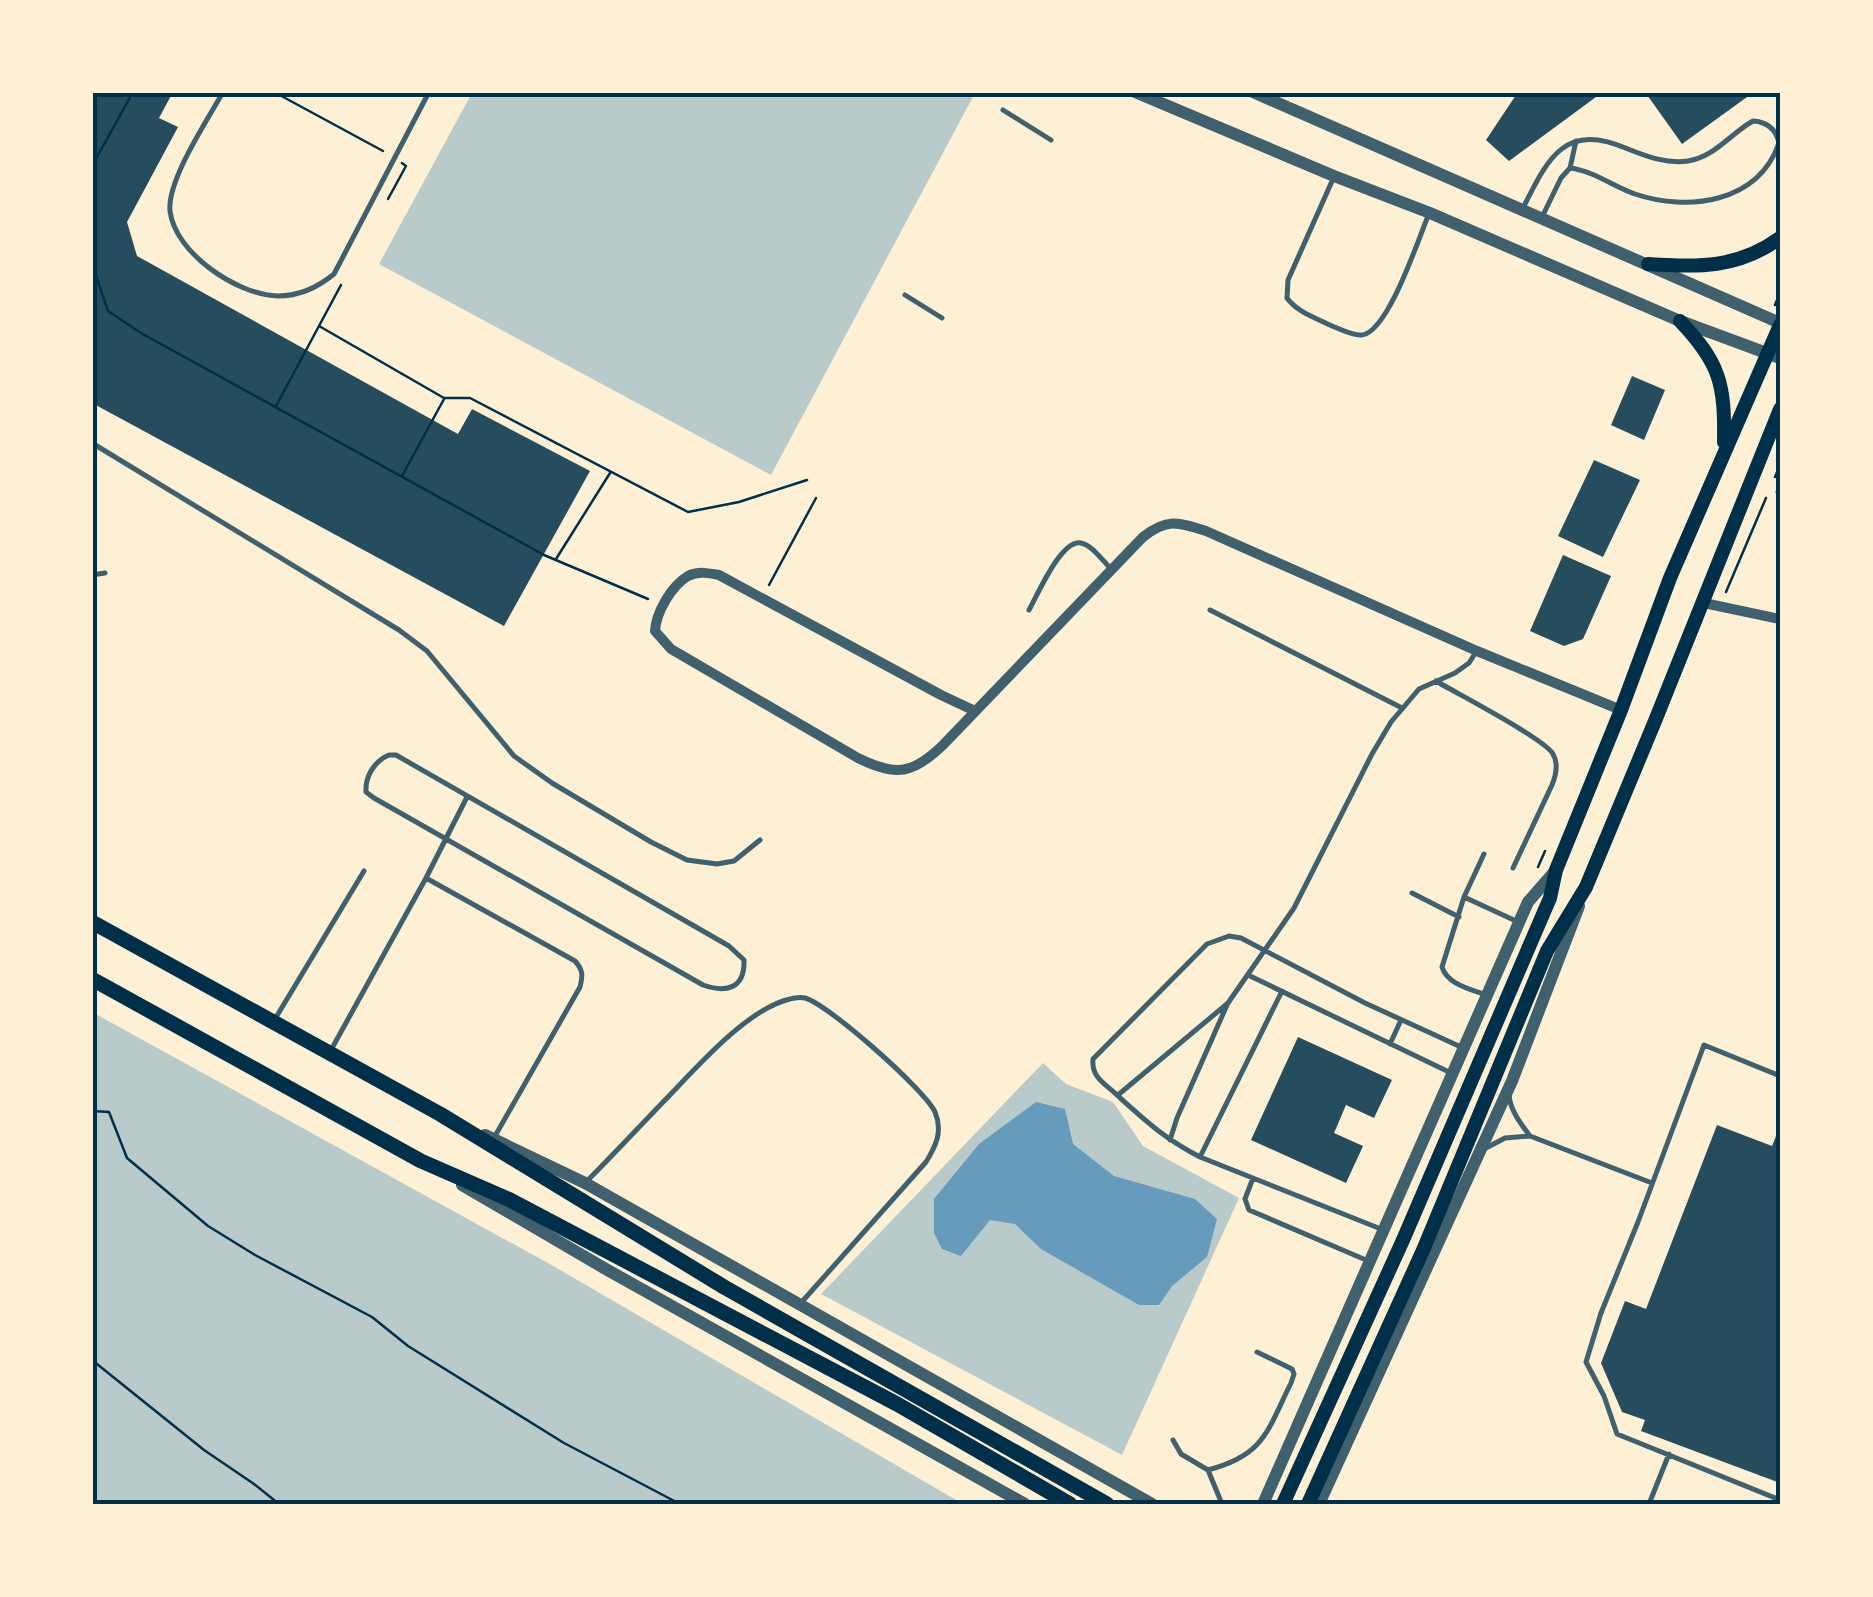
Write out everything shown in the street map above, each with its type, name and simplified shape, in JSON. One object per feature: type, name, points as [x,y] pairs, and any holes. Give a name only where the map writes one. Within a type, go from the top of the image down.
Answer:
[{"type":"highway","points":[[92,922],[440,1114],[724,1287],[1107,1504]]},
{"type":"highway","points":[[92,979],[421,1161],[508,1199],[897,1404],[1070,1504]]},
{"type":"main road","points":[[1648,264],[1697,267],[1730,263],[1765,249],[1780,238]]},
{"type":"main road","points":[[1680,321],[1702,345],[1717,372],[1722,390],[1724,450]]},
{"type":"main road","points":[[1283,1504],[1403,1240],[1550,898],[1556,870],[1670,578],[1724,450],[1774,356],[1780,324]]},
{"type":"main road","points":[[1308,1504],[1424,1248],[1547,951],[1586,886],[1780,409]]},
{"type":"street","points":[[1135,92],[1680,321],[1774,356]]},
{"type":"street","points":[[1253,92],[1780,324]]},
{"type":"street","points":[[974,711],[720,575],[687,576],[677,584],[658,615],[655,632],[671,650],[879,768],[911,770],[930,758],[1157,526],[1186,524],[1621,710]]},
{"type":"street","points":[[1704,603],[1780,619]]},
{"type":"street","points":[[1254,1504],[1265,1500],[1518,922],[1528,902],[1556,870]]},
{"type":"street","points":[[1319,1504],[1512,1081],[1586,886]]},
{"type":"street","points":[[440,1114],[585,1184],[1150,1504]]},
{"type":"street","points":[[421,1161],[1025,1504]]},
{"type":"lane","points":[[223,92],[177,176],[170,194],[170,211],[180,238],[191,252],[228,280],[278,296],[302,293],[334,274],[429,92]]},
{"type":"lane","points":[[1003,110],[1051,140]]},
{"type":"lane","points":[[1523,209],[1551,158],[1576,141],[1595,138],[1660,160],[1691,161],[1713,151],[1754,120],[1771,128],[1779,143],[1769,164],[1750,182],[1727,196],[1702,202],[1658,201],[1570,168]]},
{"type":"lane","points":[[1542,218],[1570,168],[1576,141]]},
{"type":"lane","points":[[1334,176],[1288,280],[1287,298],[1301,311],[1345,330],[1361,335],[1374,330],[1382,321],[1430,213]]},
{"type":"lane","points":[[905,295],[942,318]]},
{"type":"lane","points":[[92,442],[399,630],[426,650],[514,756],[634,833],[687,860],[706,864],[734,861],[760,840]]},
{"type":"lane","points":[[1029,610],[1060,555],[1074,543],[1090,548],[1111,569]]},
{"type":"lane","points":[[92,576],[105,573]]},
{"type":"lane","points":[[1210,610],[1402,708]]},
{"type":"lane","points":[[1170,1140],[1228,1003],[1302,894],[1372,754],[1419,689],[1455,673],[1477,651]]},
{"type":"lane","points":[[1436,681],[1534,738],[1551,750],[1555,758],[1557,772],[1513,868]]},
{"type":"lane","points":[[396,756],[467,798],[729,946],[744,960],[744,970],[734,987],[718,990],[703,985],[445,839],[366,792],[368,776],[382,758],[396,756]]},
{"type":"lane","points":[[329,1053],[467,798]]},
{"type":"lane","points":[[1484,854],[1464,898],[1442,973],[1453,982],[1486,995]]},
{"type":"lane","points":[[273,1022],[364,871]]},
{"type":"lane","points":[[426,878],[581,967],[580,987],[494,1139]]},
{"type":"lane","points":[[1412,893],[1459,918]]},
{"type":"lane","points":[[1464,898],[1518,922]]},
{"type":"lane","points":[[1384,1230],[1200,1157],[1170,1140],[1094,1074],[1093,1059],[1207,944],[1229,936],[1241,938],[1463,1048]]},
{"type":"lane","points":[[1248,975],[1452,1073]]},
{"type":"lane","points":[[1200,1157],[1282,991]]},
{"type":"lane","points":[[585,1184],[704,1059],[753,1017],[776,1004],[806,998],[860,1036],[926,1096],[937,1115],[940,1132],[926,1162],[799,1306]]},
{"type":"lane","points":[[1118,1095],[1228,1003]]},
{"type":"lane","points":[[1390,1044],[1401,1020]]},
{"type":"lane","points":[[1780,1076],[1704,1045],[1601,1313],[1586,1362],[1604,1396],[1617,1434],[1780,1500]]},
{"type":"lane","points":[[1512,1081],[1508,1099],[1530,1136]]},
{"type":"lane","points":[[1482,1150],[1505,1138],[1530,1136],[1652,1182]]},
{"type":"lane","points":[[1253,1178],[1246,1199],[1249,1210],[1370,1262]]},
{"type":"lane","points":[[1208,1470],[1234,1462],[1256,1447],[1291,1384],[1292,1369],[1256,1352]]},
{"type":"lane","points":[[1173,1440],[1181,1454],[1208,1470],[1222,1504]]},
{"type":"lane","points":[[1651,1504],[1669,1454]]},
{"type":"lane","points":[[1770,1504],[1772,1496]]},
{"type":"path","points":[[92,166],[134,92]]},
{"type":"path","points":[[274,92],[406,166],[388,198]]},
{"type":"path","points":[[92,264],[108,312],[142,334],[556,561],[664,606]]},
{"type":"path","points":[[275,407],[345,278]]},
{"type":"path","points":[[319,326],[444,398],[470,398],[688,512],[740,502],[807,480]]},
{"type":"path","points":[[402,477],[444,398]]},
{"type":"path","points":[[556,561],[610,471]]},
{"type":"path","points":[[762,596],[816,498]]},
{"type":"path","points":[[92,1111],[109,1112],[127,1158],[208,1226],[372,1317],[408,1346],[564,1442],[680,1504]]},
{"type":"path","points":[[92,1360],[279,1504]]},
{"type":"shaded area","points":[[472,92],[975,93],[771,475],[379,264]]},
{"type":"shaded area","points":[[92,1012],[555,1267],[963,1504],[93,1504]]},
{"type":"shaded area","points":[[1043,1063],[1066,1084],[1113,1102],[1143,1146],[1239,1198],[1122,1455],[821,1294]]},
{"type":"water","points":[[1036,1102],[1065,1109],[1073,1144],[1114,1176],[1195,1199],[1217,1219],[1207,1257],[1172,1286],[1159,1305],[1139,1305],[1041,1249],[1015,1224],[990,1220],[961,1256],[942,1249],[934,1233],[934,1199],[979,1144]]},
{"type":"building","points":[[92,92],[173,92],[159,118],[178,127],[127,222],[137,256],[458,434],[472,409],[590,471],[504,626],[92,403]]},
{"type":"building","points":[[1518,92],[1594,92],[1596,97],[1509,161],[1486,140]]},
{"type":"building","points":[[1645,92],[1754,92],[1682,144]]},
{"type":"building","points":[[1632,376],[1665,390],[1644,440],[1611,425]]},
{"type":"building","points":[[1594,460],[1640,480],[1603,557],[1558,536]]},
{"type":"building","points":[[1563,555],[1611,576],[1583,639],[1564,646],[1530,631]]},
{"type":"building","points":[[1298,1037],[1392,1080],[1374,1118],[1346,1105],[1334,1133],[1363,1146],[1346,1183],[1251,1140]]},
{"type":"building","points":[[1717,1125],[1772,1146],[1780,1126],[1780,1483],[1641,1431],[1645,1420],[1622,1412],[1601,1363],[1625,1301],[1646,1309]]}]
